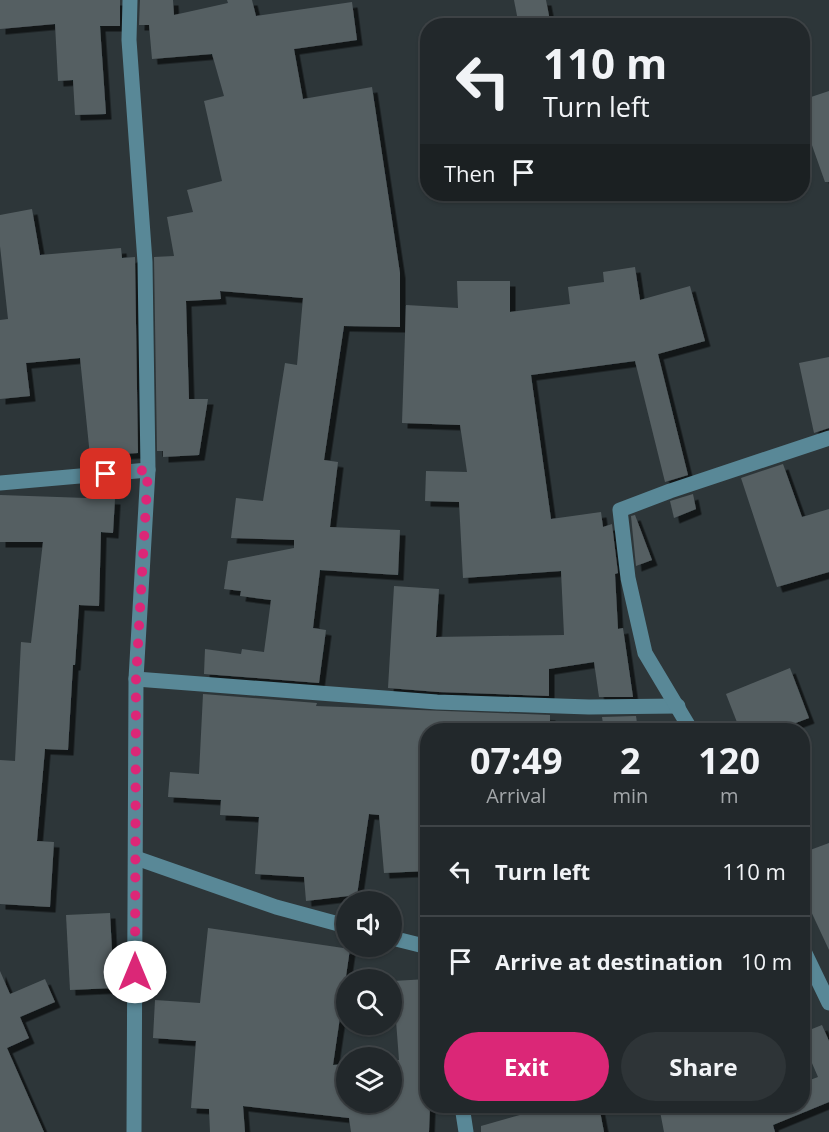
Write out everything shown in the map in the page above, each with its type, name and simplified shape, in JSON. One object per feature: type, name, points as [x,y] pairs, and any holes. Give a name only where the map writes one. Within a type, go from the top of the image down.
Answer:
[{"type":"street","points":[[130,0],[129,40],[145,262],[148,470],[136,679],[135,1132]]},
{"type":"street","points":[[688,723],[645,652],[628,578],[620,510],[829,438]]},
{"type":"street","points":[[0,483],[148,470]]},
{"type":"street","points":[[136,679],[437,702],[589,707],[678,706]]},
{"type":"street","points":[[136,858],[276,907],[336,923]]},
{"type":"street","points":[[402,940],[420,945]]},
{"type":"street","points":[[810,964],[829,1003]]},
{"type":"street","points":[[463,1113],[466,1132]]},
{"type":"building","points":[[0,0],[120,0],[120,26],[100,26],[106,114],[75,115],[73,80],[58,81],[55,24],[0,29]]},
{"type":"building","points":[[140,0],[173,0],[174,15],[228,3],[227,0],[252,0],[256,16],[352,2],[357,40],[294,49],[303,99],[372,87],[400,273],[400,327],[344,326],[324,460],[338,462],[330,527],[400,530],[398,575],[320,570],[313,628],[326,630],[319,683],[204,674],[205,649],[241,654],[242,649],[264,652],[271,600],[240,596],[241,591],[224,589],[228,561],[294,548],[294,540],[231,538],[236,498],[263,501],[285,363],[297,365],[303,298],[220,291],[221,299],[186,301],[189,399],[208,399],[199,455],[163,457],[163,451],[157,451],[154,257],[174,256],[167,217],[193,212],[187,190],[222,181],[204,101],[224,96],[212,54],[152,59],[149,25],[139,25]]},
{"type":"building","points":[[514,0],[546,0],[549,18],[517,18]]},
{"type":"building","points":[[829,91],[829,182],[825,182],[810,140],[810,97]]},
{"type":"building","points":[[32,209],[40,255],[121,248],[122,258],[135,257],[138,453],[90,456],[80,358],[26,363],[30,396],[0,399],[0,320],[8,319],[0,246],[0,215]]},
{"type":"building","points":[[635,267],[640,300],[690,286],[705,341],[658,354],[688,475],[665,482],[635,361],[531,375],[551,519],[601,512],[603,527],[612,524],[618,573],[615,574],[618,629],[623,628],[633,697],[599,697],[594,662],[549,669],[549,696],[388,688],[394,586],[439,589],[436,637],[564,635],[561,571],[463,578],[459,502],[425,501],[426,471],[467,472],[460,425],[402,423],[406,305],[458,308],[457,281],[510,281],[510,312],[570,304],[568,287],[604,282],[603,272]]},
{"type":"building","points":[[829,357],[829,428],[814,433],[799,363]]},
{"type":"building","points":[[783,464],[802,517],[829,509],[829,572],[777,587],[741,478]]},
{"type":"building","points":[[693,494],[696,509],[674,518],[670,501]]},
{"type":"building","points":[[0,495],[115,499],[113,533],[101,532],[99,606],[79,605],[68,750],[45,749],[37,841],[54,842],[50,907],[0,904],[0,760],[15,761],[21,642],[31,643],[43,542],[0,542]]},
{"type":"building","points":[[635,515],[652,560],[636,566],[631,516]]},
{"type":"building","points":[[790,668],[809,718],[796,723],[737,723],[726,694]]},
{"type":"building","points":[[203,694],[317,703],[316,706],[550,715],[550,723],[420,723],[420,748],[418,748],[420,871],[384,873],[379,815],[369,814],[358,891],[336,891],[336,897],[306,901],[304,877],[255,874],[259,817],[220,815],[221,800],[168,797],[170,772],[199,774]]},
{"type":"building","points":[[636,716],[637,723],[603,723],[602,717]]},
{"type":"building","points":[[829,843],[829,950],[810,909],[810,850]]},
{"type":"building","points":[[110,913],[114,988],[70,990],[66,915]]},
{"type":"building","points":[[208,928],[336,947],[336,957],[349,957],[347,969],[336,969],[337,1035],[333,1065],[336,1065],[336,1113],[402,1113],[402,1047],[398,1047],[397,1035],[402,1035],[402,980],[420,979],[420,1113],[430,1113],[429,1132],[351,1132],[349,1118],[243,1106],[245,1132],[210,1132],[209,1109],[191,1108],[196,1041],[153,1038],[155,1000],[200,1003]]},
{"type":"building","points":[[0,971],[10,994],[45,979],[55,1002],[20,1017],[29,1038],[7,1048],[44,1132],[0,1132]]},
{"type":"building","points":[[822,1025],[829,1041],[829,1102],[810,1110],[810,1080],[818,1077],[810,1058],[810,1030]]},
{"type":"building","points":[[527,1113],[600,1113],[604,1132],[481,1132],[481,1126]]},
{"type":"building","points":[[660,1113],[802,1113],[773,1125],[775,1132],[664,1132]]},
{"type":"route","points":[[106,474],[148,470],[136,679],[135,972]]}]
